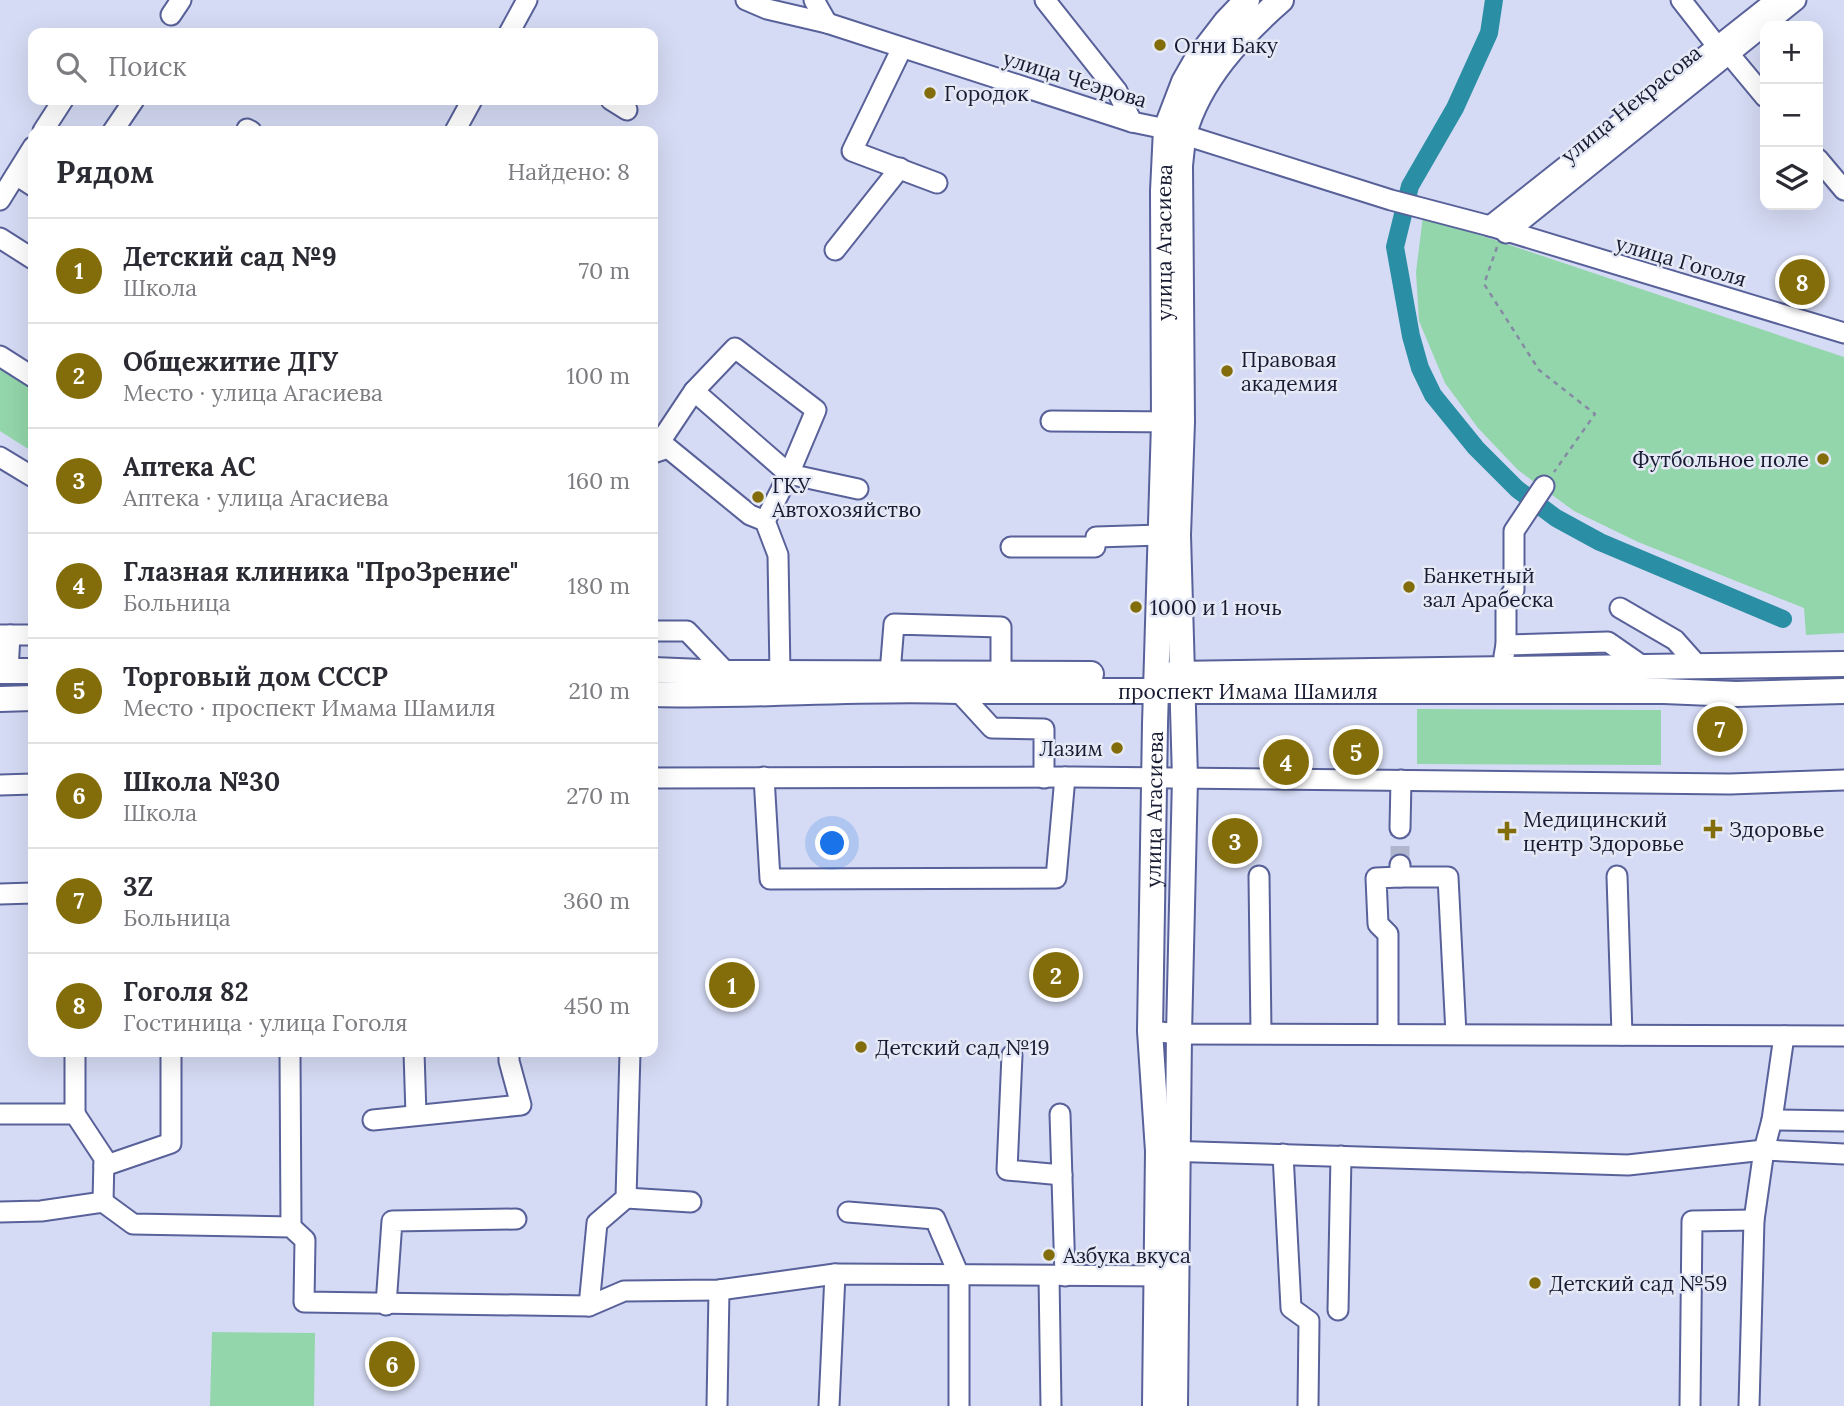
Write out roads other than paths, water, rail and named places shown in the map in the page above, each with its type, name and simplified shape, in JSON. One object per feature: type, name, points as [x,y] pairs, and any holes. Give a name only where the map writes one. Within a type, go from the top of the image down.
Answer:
[{"type":"main road","points":[[1175,132],[1184,82],[1196,61],[1247,0]]},
{"type":"main road","points":[[1175,132],[1192,113],[1213,73],[1244,36],[1281,0]]},
{"type":"main road","name":"улица Агасиева","points":[[1168,1151],[1150,1031],[1154,779],[1169,682],[1178,534],[1173,423],[1180,166],[1175,132]]},
{"type":"main road","name":"улица Агасиева","points":[[1155,1406],[1166,1276],[1168,1151],[1179,1034],[1185,778],[1169,682],[1161,535],[1173,423]]},
{"type":"main road","name":"проспект Имама Шамиля","points":[[658,694],[716,696],[891,688],[958,691],[1169,682],[1503,657],[1644,667],[1844,664]]},
{"type":"main road","name":"проспект Имама Шамиля","points":[[658,670],[727,673],[1001,673],[1169,682],[1736,694],[1844,691]]},
{"type":"main road","points":[[4,671],[28,671]]},
{"type":"main road","points":[[0,699],[28,698]]},
{"type":"main road","name":"улица Агасиева","points":[[1166,1276],[1175,1406]]},
{"type":"street","points":[[512,28],[527,0]]},
{"type":"street","name":"улица Чеэрова","points":[[746,0],[767,9],[828,23],[1132,122],[1175,132],[1391,200],[1499,230]]},
{"type":"street","points":[[814,0],[828,23]]},
{"type":"street","points":[[1045,0],[1117,91],[1132,122]]},
{"type":"street","points":[[1681,0],[1760,91]]},
{"type":"street","name":"улица Некрасова","points":[[1723,50],[1776,0]]},
{"type":"street","name":"улица Некрасова","points":[[1499,230],[1723,50],[1796,0]]},
{"type":"street","points":[[902,48],[852,151],[937,183]]},
{"type":"street","points":[[46,126],[60,105]]},
{"type":"street","points":[[116,126],[131,105]]},
{"type":"street","points":[[458,126],[469,105]]},
{"type":"street","points":[[0,200],[28,156]]},
{"type":"street","points":[[1823,165],[1844,190]]},
{"type":"street","points":[[835,250],[900,169]]},
{"type":"street","points":[[16,176],[28,183]]},
{"type":"street","name":"улица Гоголя","points":[[1499,230],[1844,333]]},
{"type":"street","points":[[0,238],[28,256]]},
{"type":"street","points":[[658,445],[694,391],[735,348],[816,410],[789,474],[765,521]]},
{"type":"street","points":[[0,356],[28,374]]},
{"type":"street","points":[[694,391],[789,474],[858,489]]},
{"type":"street","points":[[1051,421],[1173,423]]},
{"type":"street","points":[[658,451],[668,448],[750,515],[765,521],[778,555],[780,673]]},
{"type":"street","points":[[0,457],[28,474]]},
{"type":"street","points":[[0,477],[28,477]]},
{"type":"street","points":[[1503,657],[1506,602],[1514,590],[1514,531],[1544,486]]},
{"type":"street","points":[[1011,547],[1095,547],[1096,537],[1161,535]]},
{"type":"street","points":[[1620,608],[1675,640],[1699,667]]},
{"type":"street","points":[[890,673],[894,624],[1001,627],[1001,673]]},
{"type":"street","points":[[658,631],[687,631],[727,673]]},
{"type":"street","points":[[4,671],[5,635],[28,635]]},
{"type":"street","points":[[958,691],[992,729],[1044,729],[1044,778]]},
{"type":"street","points":[[764,777],[770,879],[1056,878],[1065,777]]},
{"type":"street","points":[[658,778],[1065,777],[1730,784],[1844,780]]},
{"type":"street","points":[[1400,828],[1401,780]]},
{"type":"street","points":[[0,786],[28,784]]},
{"type":"street","points":[[1388,1034],[1388,934],[1378,924],[1376,878],[1400,871],[1448,877],[1456,1034]]},
{"type":"street","points":[[1259,876],[1261,1033]]},
{"type":"street","points":[[1617,876],[1622,1035]]},
{"type":"street","points":[[0,894],[28,893]]},
{"type":"street","points":[[1150,1031],[1179,1034],[1844,1036]]},
{"type":"street","points":[[1749,1406],[1754,1220],[1784,1036]]},
{"type":"street","points":[[1012,1055],[1007,1170],[1062,1175]]},
{"type":"street","points":[[75,1057],[75,1114],[104,1158],[103,1202]]},
{"type":"street","points":[[104,1167],[171,1143],[171,1057]]},
{"type":"street","points":[[290,1057],[291,1227]]},
{"type":"street","points":[[414,1057],[416,1115]]},
{"type":"street","points":[[373,1119],[521,1105],[509,1057]]},
{"type":"street","points":[[626,1199],[630,1057]]},
{"type":"street","points":[[0,1114],[75,1114]]},
{"type":"street","points":[[1051,1406],[1062,1175],[1060,1114]]},
{"type":"street","points":[[1772,1119],[1844,1121]]},
{"type":"street","points":[[1168,1151],[1628,1165],[1764,1150],[1844,1154]]},
{"type":"street","points":[[1283,1154],[1292,1308],[1309,1321],[1308,1406]]},
{"type":"street","points":[[1338,1310],[1341,1156]]},
{"type":"street","points":[[590,1307],[597,1223],[626,1199],[691,1202]]},
{"type":"street","points":[[0,1212],[41,1211],[103,1202],[133,1224],[291,1227],[305,1240],[304,1302],[590,1307],[624,1291],[719,1290],[835,1274],[1166,1276]]},
{"type":"street","points":[[848,1212],[935,1219],[959,1275],[959,1406]]},
{"type":"street","points":[[386,1304],[392,1222],[516,1219]]},
{"type":"street","points":[[1689,1406],[1692,1221],[1754,1220]]},
{"type":"street","points":[[829,1406],[835,1274]]},
{"type":"street","points":[[717,1406],[719,1290]]},
{"type":"waterway","points":[[1494,0],[1489,33],[1455,108],[1410,186],[1395,247],[1411,336],[1420,368],[1433,395],[1476,448],[1517,489],[1556,518],[1600,542],[1783,619]]},
{"type":"tunnel","points":[[1400,828],[1400,865]]},
{"type":"place","name":"Огни Баку","points":[[1160,45]]},
{"type":"place","name":"Городок","points":[[930,93]]},
{"type":"place","name":"Гоголя 82","points":[[1802,282]]},
{"type":"place","name":"Правовая академия","points":[[1227,371]]},
{"type":"place","name":"Футбольное поле","points":[[1823,459]]},
{"type":"place","name":"ГКУ Автохозяйство","points":[[758,497]]},
{"type":"place","name":"Банкетный зал Арабеска","points":[[1409,587]]},
{"type":"place","name":"1000 и 1 ночь","points":[[1136,607]]},
{"type":"place","name":"3Z","points":[[1720,729]]},
{"type":"place","name":"Лазим","points":[[1117,748]]},
{"type":"place","name":"Торговый дом СССР","points":[[1356,752]]},
{"type":"place","name":"Глазная клиника \"ПроЗрение\"","points":[[1286,762]]},
{"type":"place","name":"Здоровье","points":[[1713,829]]},
{"type":"place","name":"Медицинский центр Здоровье","points":[[1507,831]]},
{"type":"place","name":"Аптека АС","points":[[1235,841]]},
{"type":"place","name":"Общежитие ДГУ","points":[[1056,975]]},
{"type":"place","name":"Детский сад №9","points":[[732,985]]},
{"type":"place","name":"Детский сад №19","points":[[861,1047]]},
{"type":"place","name":"Азбука вкуса","points":[[1049,1255]]},
{"type":"place","name":"Детский сад №59","points":[[1535,1283]]},
{"type":"place","name":"Школа №30","points":[[392,1364]]}]
